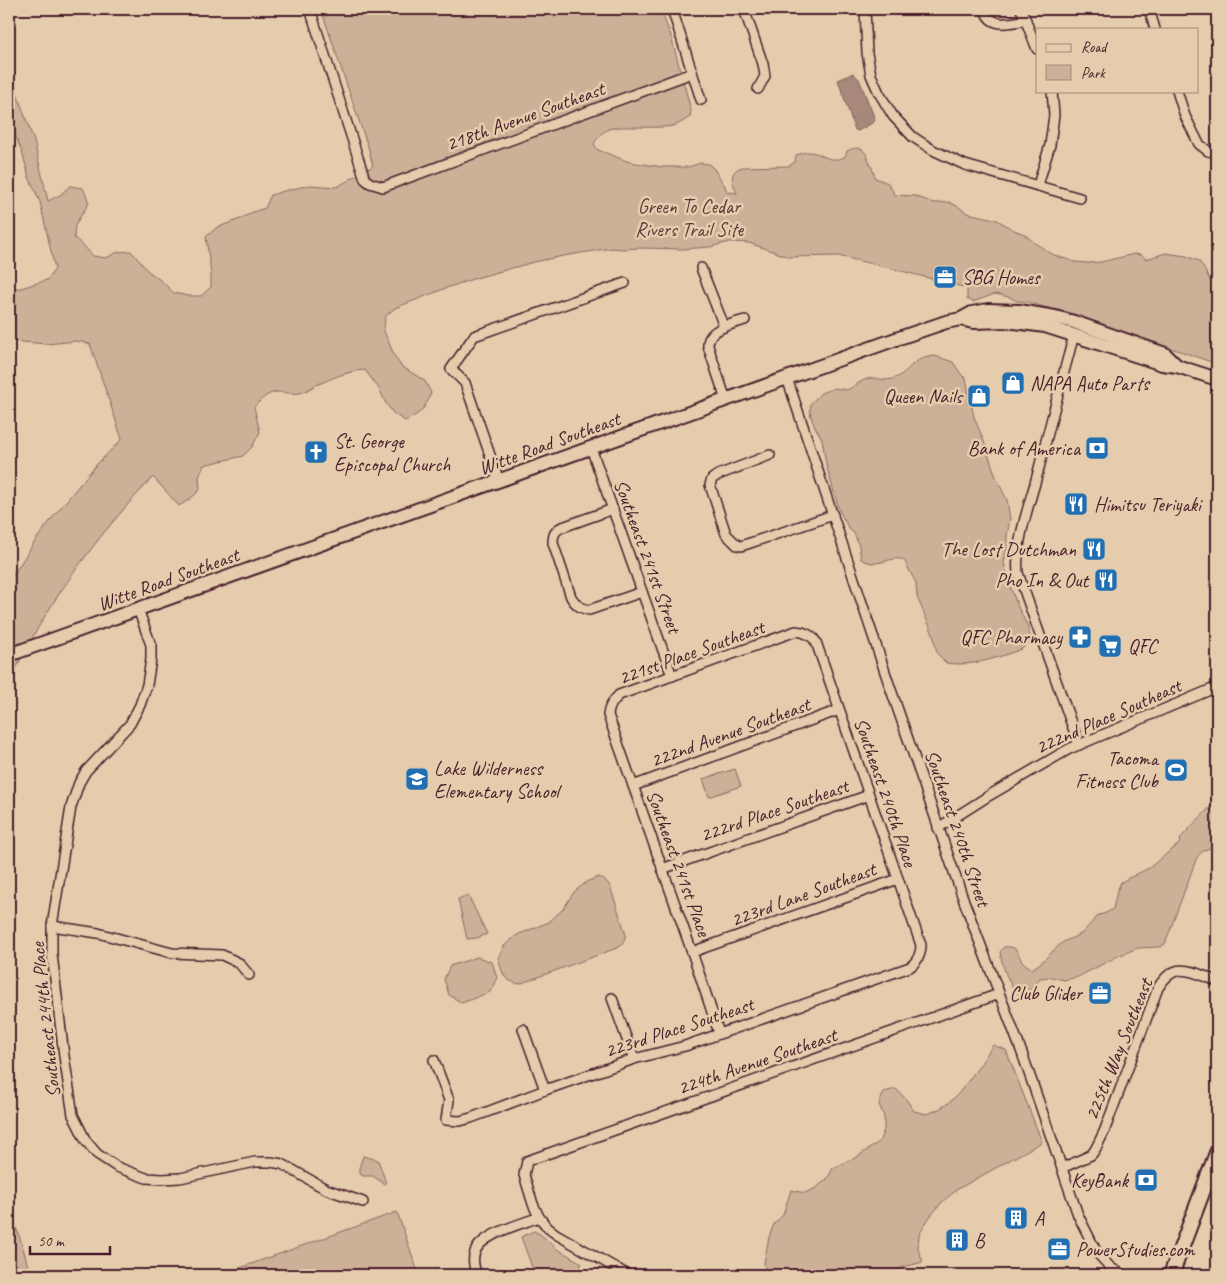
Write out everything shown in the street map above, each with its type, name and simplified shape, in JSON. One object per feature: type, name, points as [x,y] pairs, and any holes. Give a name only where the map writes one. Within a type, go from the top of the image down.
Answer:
[{"type":"main road","points":[[1171,1275],[1217,1153]]},
{"type":"street","name":"218th Avenue Southeast","points":[[310,9],[365,179],[370,183],[383,187],[692,73]]},
{"type":"street","points":[[672,9],[701,100]]},
{"type":"street","points":[[744,9],[763,64],[765,76],[758,89]]},
{"type":"street","points":[[865,9],[867,53],[871,75],[893,116],[913,137],[933,150],[966,166],[1080,198]]},
{"type":"street","points":[[985,9],[991,20],[999,23],[1026,20]]},
{"type":"street","points":[[1021,9],[1036,46]]},
{"type":"street","points":[[1149,9],[1155,28]]},
{"type":"street","points":[[1038,185],[1050,145],[1054,115],[1052,92]]},
{"type":"street","points":[[1177,92],[1185,116],[1199,144],[1208,151],[1217,153]]},
{"type":"street","points":[[702,268],[724,326]]},
{"type":"street","points":[[499,481],[465,383],[452,369],[474,336],[625,283]]},
{"type":"street","name":"Witte Road Southeast","points":[[9,656],[896,339],[946,322],[961,319],[972,312],[1006,310],[1031,312],[1074,322],[1165,354],[1177,366]]},
{"type":"street","name":"Witte Road Southeast","points":[[961,319],[972,322],[1006,321],[1045,326],[1162,364],[1177,366],[1217,379]]},
{"type":"street","points":[[726,400],[708,346],[708,340],[724,326],[745,320]]},
{"type":"street","points":[[1079,745],[1018,573],[1018,550],[1074,335],[1089,333],[1124,345],[1134,343]]},
{"type":"street","name":"Southeast 240th Street","points":[[787,378],[938,828],[1022,1053],[1078,1215],[1097,1253],[1111,1268],[1123,1275]]},
{"type":"street","name":"Southeast 241st Street","points":[[591,448],[672,676]]},
{"type":"street","points":[[770,454],[712,479],[710,485],[726,534],[733,542],[741,546],[750,544],[833,515]]},
{"type":"street","points":[[612,509],[560,528],[554,533],[553,543],[568,588],[576,604],[581,608],[589,610],[642,592]]},
{"type":"street","name":"Southeast 244th Place","points":[[138,609],[151,645],[151,659],[146,685],[140,705],[130,724],[86,771],[80,783],[71,807],[52,926],[54,973],[73,1115],[86,1141],[97,1154],[117,1167],[146,1178],[180,1178],[255,1162],[271,1162],[282,1164],[326,1189],[363,1202]]},
{"type":"street","name":"221st Place Southeast","points":[[611,704],[619,695],[796,631],[813,637]]},
{"type":"street","name":"Southeast 240th Place","points":[[813,637],[921,944],[919,958]]},
{"type":"street","name":"222nd Place Southeast","points":[[938,828],[990,795],[1079,745],[1217,687]]},
{"type":"street","name":"Southeast 241st Place","points":[[611,704],[608,715],[720,1033]]},
{"type":"street","name":"222nd Avenue Southeast","points":[[633,786],[839,710]]},
{"type":"street","name":"222rd Place Southeast","points":[[662,868],[869,796]]},
{"type":"street","name":"223rd Lane Southeast","points":[[692,952],[898,878]]},
{"type":"street","points":[[52,926],[98,933],[172,953],[222,955],[239,963],[249,975]]},
{"type":"street","name":"223rd Place Southeast","points":[[434,1060],[448,1100],[446,1120],[460,1121],[634,1059],[685,1046],[910,967],[919,958]]},
{"type":"street","name":"225th Way Southeast","points":[[1062,1168],[1086,1158],[1095,1150],[1104,1132],[1163,979],[1171,973],[1184,970],[1217,981]]},
{"type":"street","name":"224th Avenue Southeast","points":[[539,1217],[524,1175],[527,1161],[999,994]]},
{"type":"street","points":[[612,998],[634,1059]]},
{"type":"street","points":[[523,1029],[545,1090]]},
{"type":"street","points":[[477,1275],[473,1263],[476,1249],[483,1242],[539,1217],[556,1234],[628,1275]]},
{"type":"green space","name":"Green To Cedar Rivers Trail Site","points":[[321,9],[660,9],[670,33],[691,110],[690,117],[673,126],[611,128],[602,133],[594,144],[598,150],[627,161],[663,167],[688,167],[701,163],[709,164],[725,186],[727,192],[737,193],[732,178],[735,171],[742,167],[789,166],[795,162],[796,155],[806,152],[839,159],[845,157],[847,151],[857,148],[866,153],[875,178],[888,183],[895,195],[915,196],[934,203],[949,202],[967,213],[997,220],[1024,234],[1054,255],[1075,262],[1101,262],[1134,254],[1141,255],[1146,259],[1166,253],[1186,256],[1199,261],[1212,284],[1211,292],[1217,292],[1217,364],[1090,320],[1027,302],[995,294],[973,302],[967,299],[967,288],[838,256],[789,257],[749,243],[730,242],[710,247],[683,249],[612,248],[534,262],[449,287],[395,308],[385,317],[384,331],[394,355],[401,366],[425,381],[431,393],[422,410],[405,421],[393,413],[385,402],[380,390],[365,370],[351,372],[306,391],[299,393],[276,392],[264,397],[254,407],[260,432],[252,447],[243,456],[204,465],[199,477],[200,490],[179,506],[153,477],[111,524],[73,574],[39,627],[9,683],[9,581],[57,512],[96,465],[122,439],[90,344],[77,341],[47,344],[9,341],[9,288],[21,288],[47,280],[55,269],[40,202],[29,177],[12,127],[9,125],[9,68],[34,141],[48,201],[60,195],[70,186],[83,188],[89,203],[75,225],[74,238],[93,256],[106,258],[118,252],[131,251],[148,271],[174,293],[201,296],[211,287],[206,237],[216,228],[265,208],[271,195],[310,185],[337,187],[373,166]]},
{"type":"green space","points":[[935,356],[953,362],[966,379],[974,417],[996,477],[1007,500],[1010,519],[1004,563],[1010,586],[1031,639],[1022,649],[975,663],[946,663],[937,653],[933,634],[917,597],[916,583],[904,560],[897,559],[874,563],[861,559],[854,533],[849,529],[839,510],[826,464],[822,439],[814,425],[810,410],[811,403],[821,393],[834,388],[847,390],[868,379],[892,379],[901,375],[918,361]]},
{"type":"green space","points":[[735,769],[741,786],[709,797],[703,779]]},
{"type":"green space","points":[[1217,800],[1217,846],[1204,850],[1197,857],[1165,944],[1159,947],[1138,948],[1118,956],[1078,977],[1064,980],[1051,977],[1040,978],[1026,992],[1020,995],[1016,992],[1009,982],[1002,963],[1000,952],[1004,947],[1014,948],[1023,962],[1032,969],[1063,942],[1081,934],[1099,915],[1113,909],[1121,882],[1149,868],[1179,844],[1185,833]]},
{"type":"green space","points":[[599,877],[604,879],[610,886],[626,935],[622,945],[519,984],[506,978],[498,958],[504,946],[517,935],[549,922],[563,909],[574,892],[588,881]]},
{"type":"green space","points":[[468,895],[487,934],[467,939],[458,899]]},
{"type":"green space","points":[[477,957],[492,962],[497,978],[490,992],[462,1003],[449,995],[444,979],[450,966]]},
{"type":"green space","points":[[993,1045],[1006,1050],[1042,1142],[958,1189],[943,1201],[929,1218],[919,1235],[918,1249],[923,1262],[900,1268],[896,1275],[766,1275],[764,1263],[769,1237],[774,1224],[783,1215],[791,1190],[805,1193],[816,1188],[827,1179],[833,1168],[857,1157],[879,1142],[884,1130],[884,1117],[879,1104],[884,1092],[896,1089],[914,1111],[927,1114],[939,1109],[959,1093]]},
{"type":"green space","points":[[363,1156],[378,1160],[386,1183],[384,1184],[373,1176],[363,1176],[360,1174]]},
{"type":"green space","points":[[9,1211],[16,1227],[30,1275],[9,1275]]},
{"type":"green space","points":[[397,1212],[419,1275],[220,1275]]},
{"type":"green space","points":[[534,1231],[557,1249],[582,1263],[577,1275],[535,1275],[521,1237]]},
{"type":"shaded area","points":[[853,73],[859,79],[875,119],[874,122],[858,131],[855,130],[838,80]]},
{"type":"place","name":"SBG Homes","points":[[945,277]]},
{"type":"place","name":"NAPA Auto Parts","points":[[1013,383]]},
{"type":"place","name":"Queen Nails","points":[[979,396]]},
{"type":"place","name":"Bank of America","points":[[1097,448]]},
{"type":"place","name":"St. George Episcopal Church","points":[[316,452]]},
{"type":"place","name":"Himitsu Teriyaki","points":[[1076,504]]},
{"type":"place","name":"The Lost Dutchman","points":[[1094,549]]},
{"type":"place","name":"Pho In & Out","points":[[1106,580]]},
{"type":"place","name":"QFC Pharmacy","points":[[1080,637]]},
{"type":"place","name":"QFC","points":[[1110,646]]},
{"type":"place","name":"Tacoma Fitness Club","points":[[1176,770]]},
{"type":"place","name":"Lake Wilderness Elementary School","points":[[417,779]]},
{"type":"place","name":"Club Glider","points":[[1100,993]]},
{"type":"place","name":"KeyBank","points":[[1146,1180]]},
{"type":"place","name":"A","points":[[1016,1218]]},
{"type":"place","name":"B","points":[[957,1240]]},
{"type":"place","name":"PowerStudies.com","points":[[1059,1249]]}]
